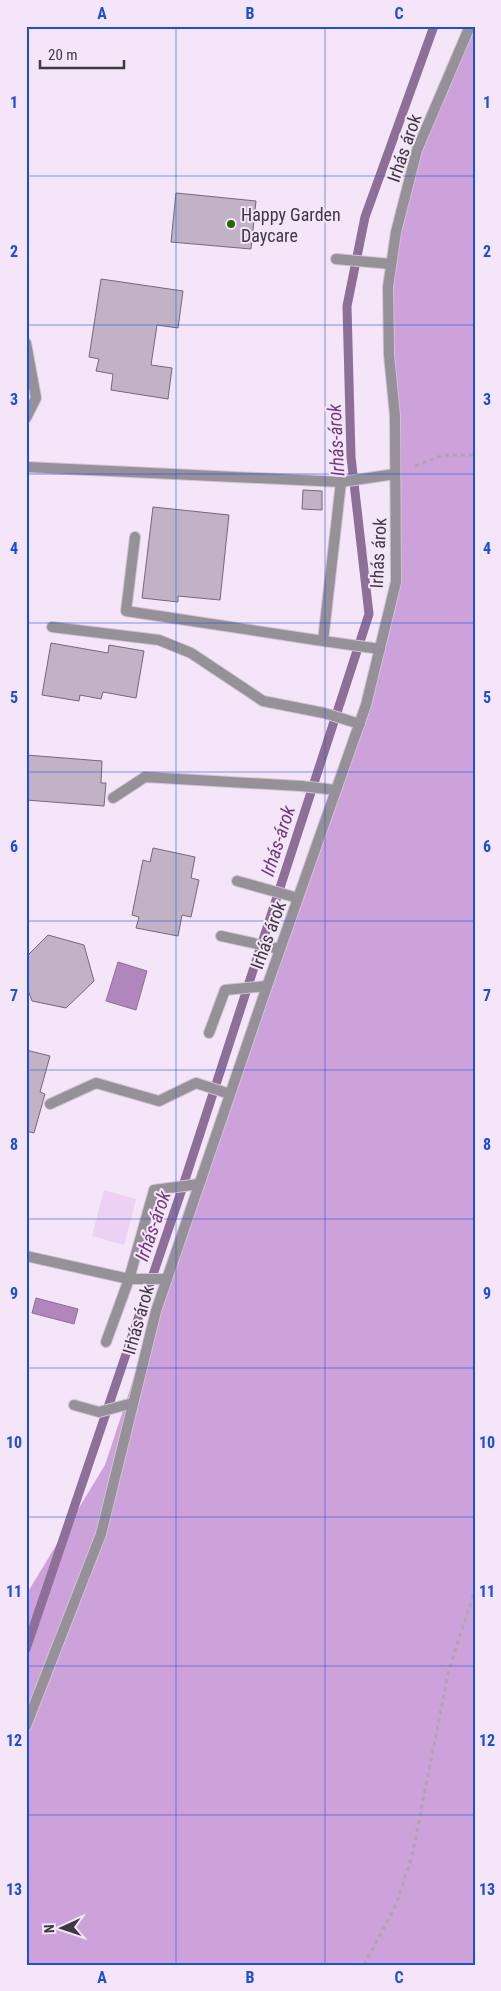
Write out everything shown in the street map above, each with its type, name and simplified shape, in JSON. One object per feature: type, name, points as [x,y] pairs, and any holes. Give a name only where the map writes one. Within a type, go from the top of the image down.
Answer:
[{"type":"street","name":"Irhás árok","points":[[26,1726],[101,1534],[156,1310],[366,705],[396,582],[395,416],[389,355],[388,287],[391,264],[396,232],[416,150],[470,26]]},
{"type":"street","points":[[336,258],[391,264]]},
{"type":"street","points":[[26,343],[36,398],[26,418]]},
{"type":"street","points":[[26,467],[341,482],[395,474]]},
{"type":"street","points":[[323,641],[341,482]]},
{"type":"street","points":[[136,537],[126,611],[380,649]]},
{"type":"street","points":[[52,627],[159,640],[191,653],[262,701],[324,713],[360,724]]},
{"type":"street","points":[[113,798],[145,777],[301,786],[336,790]]},
{"type":"street","points":[[236,881],[298,898]]},
{"type":"street","points":[[221,936],[280,949]]},
{"type":"street","points":[[209,1033],[224,990],[267,986]]},
{"type":"street","points":[[50,1104],[96,1083],[160,1101],[196,1083],[230,1094]]},
{"type":"street","points":[[106,1342],[129,1279],[154,1190],[199,1184]]},
{"type":"street","points":[[26,1256],[129,1279],[167,1279]]},
{"type":"street","points":[[74,1405],[99,1412],[133,1402]]},
{"type":"path","points":[[395,474],[444,455],[475,455]]},
{"type":"path","points":[[364,1965],[396,1905],[412,1856],[449,1669],[475,1590]]},
{"type":"shaded area","points":[[475,26],[475,1965],[26,1965],[26,1595],[105,1465],[156,1311],[366,705],[396,582],[388,287],[417,150]]},
{"type":"shaded area","points":[[118,962],[147,971],[136,1010],[106,1001]]},
{"type":"shaded area","points":[[104,1190],[136,1199],[124,1245],[92,1236]]},
{"type":"shaded area","points":[[36,1298],[78,1309],[74,1324],[32,1313]]},
{"type":"building","points":[[176,193],[256,201],[251,249],[171,242]]},
{"type":"building","points":[[101,279],[183,291],[178,328],[157,325],[151,365],[172,368],[168,399],[111,390],[113,374],[96,371],[99,359],[89,357]]},
{"type":"building","points":[[303,490],[322,491],[322,510],[302,509]]},
{"type":"building","points":[[153,507],[229,515],[220,600],[178,596],[178,602],[142,598]]},
{"type":"building","points":[[51,643],[108,653],[109,645],[144,651],[136,698],[103,692],[101,699],[80,695],[79,701],[42,695]]},
{"type":"building","points":[[26,755],[102,761],[101,783],[106,783],[104,806],[26,800]]},
{"type":"building","points":[[153,848],[195,857],[191,878],[199,880],[191,917],[182,915],[178,936],[136,928],[139,917],[132,915],[143,860],[150,862]]},
{"type":"building","points":[[48,935],[84,945],[94,981],[66,1008],[32,1001],[26,985],[26,957]]},
{"type":"building","points":[[26,1050],[50,1056],[40,1092],[45,1094],[34,1133],[26,1131]]},
{"type":"waterway","name":"Irhás-árok","points":[[26,1649],[180,1195],[369,614],[351,457],[347,306],[365,217],[434,26]]},
{"type":"place","name":"Happy Garden Daycare","points":[[231,224]]}]
